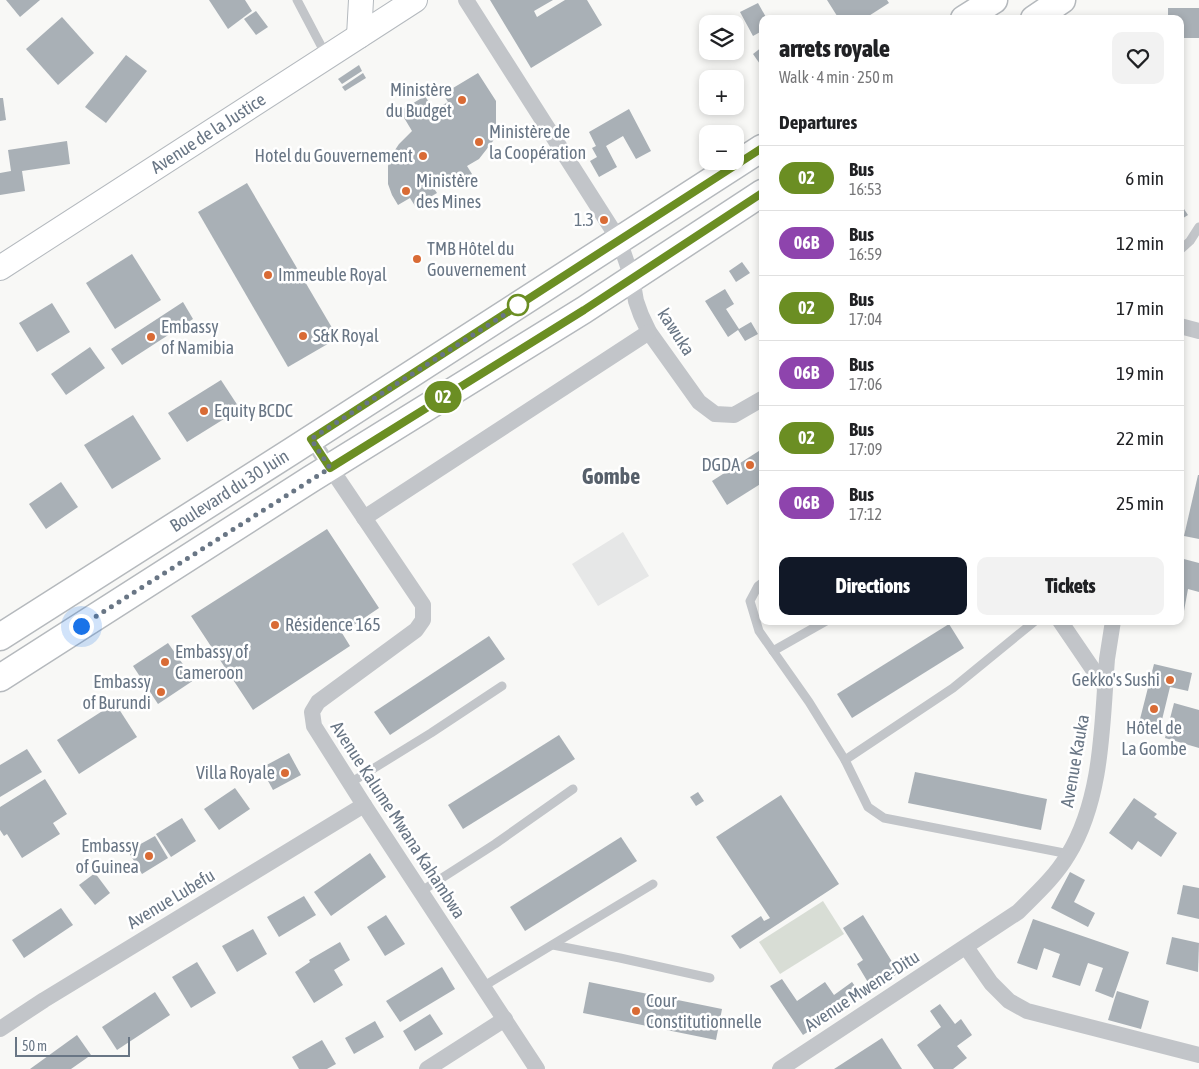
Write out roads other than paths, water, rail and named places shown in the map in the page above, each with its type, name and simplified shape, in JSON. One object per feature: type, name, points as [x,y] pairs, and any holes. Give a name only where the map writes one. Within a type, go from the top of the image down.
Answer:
[{"type":"main road","points":[[359,36],[362,0]]},
{"type":"main road","name":"Avenue de la Justice","points":[[0,268],[415,0]]},
{"type":"main road","points":[[970,15],[994,0]]},
{"type":"main road","points":[[1040,15],[1062,0]]},
{"type":"main road","name":"Boulevard du 30 Juin","points":[[0,637],[759,150]]},
{"type":"main road","name":"Boulevard du 30 Juin","points":[[0,678],[330,468],[584,310],[759,195]]},
{"type":"street","name":"kawuka","points":[[466,0],[620,240],[632,278],[636,300],[649,332],[699,402],[715,414],[734,415],[759,401]]},
{"type":"street","points":[[1184,327],[1199,331]]},
{"type":"street","points":[[364,518],[649,332]]},
{"type":"street","name":"Avenue Kalume Mwana Kahambwa","points":[[311,439],[423,605],[423,620],[416,630],[318,702],[312,712],[314,726],[420,892],[484,986],[537,1069]]},
{"type":"street","points":[[1063,625],[1105,687]]},
{"type":"street","name":"Avenue Kauka","points":[[966,947],[1018,912],[1050,880],[1069,854],[1084,823],[1095,784],[1102,738],[1105,687],[1112,625]]},
{"type":"street","name":"Avenue Lubefu","points":[[0,1029],[44,1000],[364,805]]},
{"type":"street","points":[[966,947],[991,982],[1008,1001],[1028,1011],[1199,1055]]},
{"type":"street","name":"Avenue Mwene-Ditu","points":[[780,1069],[966,947]]},
{"type":"street","points":[[427,1069],[505,1019]]},
{"type":"lane","points":[[297,0],[327,57]]},
{"type":"lane","points":[[1184,246],[1190,241],[1199,226]]},
{"type":"lane","points":[[759,585],[750,601],[760,631],[809,702],[844,760],[868,807],[884,818],[1069,854]]},
{"type":"lane","points":[[773,652],[819,625]]},
{"type":"lane","points":[[844,760],[953,688],[1031,625]]},
{"type":"lane","points":[[350,783],[432,733],[502,686]]},
{"type":"lane","points":[[420,892],[495,844],[573,789]]},
{"type":"lane","points":[[484,986],[653,884]]},
{"type":"lane","points":[[552,945],[710,978]]},
{"type":"place","name":"Ministère du Budget","points":[[462,100]]},
{"type":"place","name":"Ministère de la Coopération","points":[[479,142]]},
{"type":"place","name":"Hotel du Gouvernement","points":[[423,156]]},
{"type":"place","name":"Ministère des Mines","points":[[406,191]]},
{"type":"place","name":"1.3","points":[[604,220]]},
{"type":"place","name":"TMB Hôtel du Gouvernement","points":[[417,259]]},
{"type":"place","name":"Immeuble Royal","points":[[268,275]]},
{"type":"place","name":"S&K Royal","points":[[303,336]]},
{"type":"place","name":"Embassy of Namibia","points":[[151,337]]},
{"type":"place","name":"Equity BCDC","points":[[204,411]]},
{"type":"place","name":"DGDA","points":[[750,465]]},
{"type":"place","name":"Résidence 165","points":[[275,625]]},
{"type":"place","name":"Embassy of Cameroon","points":[[165,662]]},
{"type":"place","name":"Gekko's Sushi","points":[[1170,680]]},
{"type":"place","name":"Embassy of Burundi","points":[[161,692]]},
{"type":"place","name":"Hôtel de La Gombe","points":[[1154,709]]},
{"type":"place","name":"Villa Royale","points":[[285,773]]},
{"type":"place","name":"Embassy of Guinea","points":[[149,856]]},
{"type":"place","name":"Cour Constitutionnelle","points":[[636,1011]]},
{"type":"district","name":"Gombe","points":[[611,476]]}]
